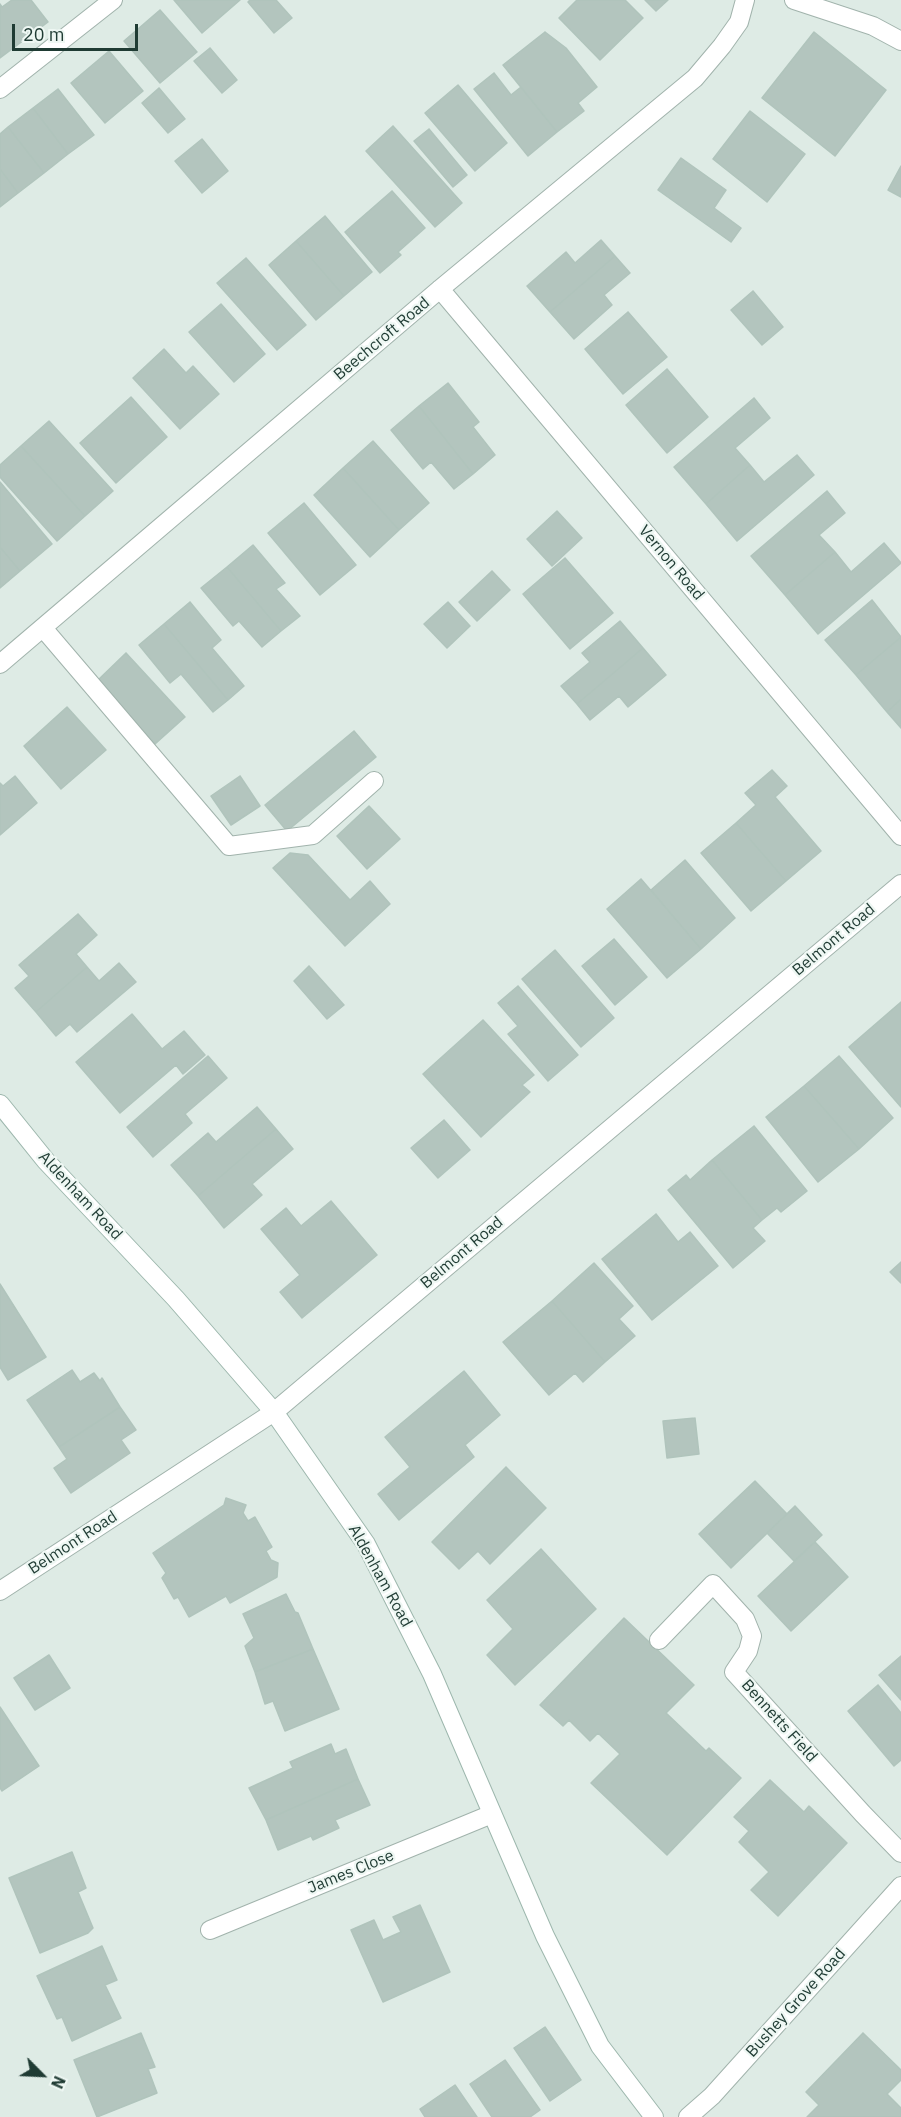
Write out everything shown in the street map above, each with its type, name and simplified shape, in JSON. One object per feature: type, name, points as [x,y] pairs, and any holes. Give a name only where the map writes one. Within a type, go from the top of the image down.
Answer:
[{"type":"street","points":[[0,89],[113,0]]},
{"type":"street","name":"Beechcroft Road","points":[[0,664],[440,290],[695,78],[739,22],[745,0]]},
{"type":"street","points":[[794,0],[873,26],[901,41]]},
{"type":"street","name":"Vernon Road","points":[[440,290],[901,836]]},
{"type":"street","points":[[43,628],[229,846],[313,835],[374,781]]},
{"type":"street","name":"Belmont Road","points":[[0,1591],[274,1412],[901,884]]},
{"type":"street","name":"Aldenham Road","points":[[0,1104],[46,1161],[176,1299],[274,1412],[366,1544],[432,1674],[545,1936],[600,2046],[654,2117]]},
{"type":"street","name":"Bennetts Field","points":[[659,1640],[713,1584],[745,1619],[752,1636],[748,1651],[734,1672],[862,1814],[901,1853]]},
{"type":"street","name":"James Close","points":[[210,1930],[492,1814]]},
{"type":"street","name":"Bushey Grove Road","points":[[688,2117],[712,2096],[901,1886]]},
{"type":"building","points":[[12,0],[31,0],[48,22],[0,58],[0,4],[2,7]]},
{"type":"building","points":[[174,0],[240,0],[202,33]]},
{"type":"building","points":[[250,0],[276,0],[292,18],[274,33],[248,2]]},
{"type":"building","points":[[577,0],[625,0],[643,18],[600,60],[559,18]]},
{"type":"building","points":[[645,0],[668,0],[656,11]]},
{"type":"building","points":[[160,10],[197,52],[160,83],[124,41]]},
{"type":"building","points":[[545,32],[566,48],[597,87],[578,103],[584,111],[557,132],[503,65]]},
{"type":"building","points":[[814,32],[886,90],[835,156],[762,98]]},
{"type":"building","points":[[210,48],[237,80],[222,93],[194,61]]},
{"type":"building","points":[[109,51],[143,91],[105,123],[71,83]]},
{"type":"building","points":[[494,73],[511,95],[521,87],[557,132],[528,156],[474,89]]},
{"type":"building","points":[[458,85],[507,143],[475,171],[425,113]]},
{"type":"building","points":[[159,88],[185,119],[168,133],[142,103]]},
{"type":"building","points":[[58,89],[94,135],[68,154],[33,108]]},
{"type":"building","points":[[33,108],[68,154],[44,173],[8,127]]},
{"type":"building","points":[[750,111],[805,154],[767,202],[713,159]]},
{"type":"building","points":[[393,126],[462,203],[435,227],[366,151]]},
{"type":"building","points":[[8,127],[44,173],[18,193],[0,169],[0,134]]},
{"type":"building","points":[[429,129],[467,175],[453,187],[414,141]]},
{"type":"building","points":[[202,139],[228,171],[202,193],[175,161]]},
{"type":"building","points":[[681,158],[726,190],[714,208],[741,228],[731,242],[658,190]]},
{"type":"building","points":[[901,166],[901,197],[888,190]]},
{"type":"building","points":[[0,169],[18,193],[0,207]]},
{"type":"building","points":[[392,191],[425,228],[398,252],[401,255],[380,273],[345,232]]},
{"type":"building","points":[[325,216],[372,272],[344,296],[296,241]]},
{"type":"building","points":[[601,240],[615,256],[550,312],[527,286],[566,252],[575,263]]},
{"type":"building","points":[[296,241],[344,296],[316,320],[269,265]]},
{"type":"building","points":[[615,256],[630,273],[604,295],[612,305],[574,339],[550,312]]},
{"type":"building","points":[[246,258],[306,325],[277,350],[217,283]]},
{"type":"building","points":[[753,291],[783,327],[762,345],[731,310]]},
{"type":"building","points":[[221,304],[265,354],[234,382],[189,332]]},
{"type":"building","points":[[628,312],[667,357],[623,394],[585,349]]},
{"type":"building","points":[[164,349],[186,373],[193,366],[219,394],[180,429],[133,378]]},
{"type":"building","points":[[667,369],[708,417],[667,453],[626,405]]},
{"type":"building","points":[[448,383],[479,422],[473,427],[495,455],[473,474],[419,406]]},
{"type":"building","points":[[131,397],[167,437],[116,483],[80,443]]},
{"type":"building","points":[[754,398],[770,418],[735,448],[750,465],[706,504],[674,467]]},
{"type":"building","points":[[419,406],[473,474],[454,489],[431,462],[423,469],[391,430]]},
{"type":"building","points":[[49,421],[113,491],[85,516],[21,446]]},
{"type":"building","points":[[373,441],[429,503],[399,530],[343,468]]},
{"type":"building","points":[[21,446],[85,516],[57,541],[0,477],[0,465]]},
{"type":"building","points":[[797,455],[814,475],[737,541],[706,504],[750,465],[764,482]]},
{"type":"building","points":[[343,468],[399,530],[370,557],[314,495]]},
{"type":"building","points":[[0,482],[52,544],[20,571],[0,547]]},
{"type":"building","points":[[827,491],[845,513],[819,535],[835,552],[785,595],[751,556]]},
{"type":"building","points":[[304,503],[356,565],[320,595],[268,533]]},
{"type":"building","points":[[557,511],[582,538],[552,566],[527,539]]},
{"type":"building","points":[[884,543],[901,563],[818,634],[785,595],[835,552],[851,572]]},
{"type":"building","points":[[253,545],[285,583],[276,589],[300,616],[281,631],[227,567]]},
{"type":"building","points":[[0,547],[20,571],[0,588]]},
{"type":"building","points":[[565,558],[613,613],[570,649],[523,594]]},
{"type":"building","points":[[227,567],[281,631],[262,647],[239,621],[233,626],[201,588]]},
{"type":"building","points":[[492,571],[510,590],[477,621],[459,602]]},
{"type":"building","points":[[872,600],[901,637],[856,675],[825,640]]},
{"type":"building","points":[[190,602],[221,640],[212,648],[244,686],[228,700],[164,624]]},
{"type":"building","points":[[448,602],[470,626],[447,648],[424,624]]},
{"type":"building","points":[[620,621],[643,648],[577,704],[561,686],[590,662],[582,653]]},
{"type":"building","points":[[164,624],[228,700],[213,712],[181,674],[170,683],[139,645]]},
{"type":"building","points":[[901,637],[901,699],[887,712],[856,675]]},
{"type":"building","points":[[643,648],[666,675],[628,707],[619,696],[590,720],[577,704]]},
{"type":"building","points":[[126,653],[185,717],[155,744],[97,681]]},
{"type":"building","points":[[901,699],[901,728],[887,712]]},
{"type":"building","points":[[67,707],[106,750],[61,789],[24,746]]},
{"type":"building","points":[[354,731],[376,757],[287,831],[265,805]]},
{"type":"building","points":[[772,770],[787,786],[775,797],[821,851],[786,881],[736,823],[756,805],[745,793]]},
{"type":"building","points":[[15,776],[37,803],[0,835],[0,783],[3,786]]},
{"type":"building","points":[[240,776],[260,806],[231,825],[211,796]]},
{"type":"building","points":[[369,806],[400,839],[367,869],[337,836]]},
{"type":"building","points":[[736,823],[786,881],[751,911],[701,853]]},
{"type":"building","points":[[290,853],[308,855],[350,900],[370,881],[390,904],[345,946],[273,868]]},
{"type":"building","points":[[685,860],[735,918],[701,949],[651,890]]},
{"type":"building","points":[[641,879],[701,949],[667,978],[607,909]]},
{"type":"building","points":[[78,914],[97,935],[76,954],[87,967],[36,1012],[15,988],[29,976],[19,965]]},
{"type":"building","points":[[614,939],[647,977],[615,1005],[582,966]]},
{"type":"building","points":[[555,950],[614,1018],[581,1047],[522,979]]},
{"type":"building","points":[[119,963],[136,982],[77,1032],[70,1024],[56,1036],[36,1012],[87,967],[99,981]]},
{"type":"building","points":[[309,966],[344,1005],[327,1019],[294,981]]},
{"type":"building","points":[[518,986],[578,1055],[548,1081],[508,1034],[518,1026],[498,1003]]},
{"type":"building","points":[[901,1002],[901,1107],[849,1047]]},
{"type":"building","points":[[132,1014],[162,1049],[184,1031],[205,1055],[183,1074],[176,1065],[120,1113],[76,1062]]},
{"type":"building","points":[[483,1020],[534,1075],[522,1085],[530,1092],[481,1137],[423,1074]]},
{"type":"building","points":[[208,1056],[227,1078],[185,1114],[192,1123],[153,1157],[127,1127]]},
{"type":"building","points":[[839,1056],[893,1118],[859,1149],[804,1086]]},
{"type":"building","points":[[804,1086],[859,1149],[818,1182],[766,1117]]},
{"type":"building","points":[[257,1107],[276,1129],[198,1196],[171,1165],[208,1133],[216,1142]]},
{"type":"building","points":[[444,1120],[470,1150],[438,1178],[411,1148]]},
{"type":"building","points":[[754,1126],[807,1191],[781,1212],[777,1208],[762,1220],[712,1160]]},
{"type":"building","points":[[276,1129],[293,1149],[252,1184],[262,1195],[224,1228],[198,1196]]},
{"type":"building","points":[[712,1160],[762,1220],[753,1228],[765,1241],[733,1268],[668,1190],[686,1175],[690,1180]]},
{"type":"building","points":[[331,1201],[377,1255],[302,1318],[280,1292],[300,1275],[261,1229],[286,1208],[301,1226]]},
{"type":"building","points":[[656,1214],[678,1242],[690,1232],[718,1266],[652,1320],[602,1259]]},
{"type":"building","points":[[901,1262],[901,1283],[890,1272]]},
{"type":"building","points":[[594,1263],[633,1306],[619,1319],[635,1336],[605,1362],[552,1301]]},
{"type":"building","points":[[0,1284],[46,1357],[8,1380],[0,1367]]},
{"type":"building","points":[[552,1301],[605,1362],[583,1382],[575,1373],[549,1395],[503,1342]]},
{"type":"building","points":[[72,1370],[80,1382],[94,1373],[100,1381],[102,1378],[120,1407],[59,1447],[27,1400]]},
{"type":"building","points":[[464,1371],[500,1415],[465,1445],[474,1457],[399,1520],[378,1494],[410,1467],[385,1437]]},
{"type":"building","points":[[120,1407],[136,1430],[121,1440],[130,1453],[71,1493],[54,1468],[67,1459],[59,1447]]},
{"type":"building","points":[[695,1418],[699,1454],[667,1458],[663,1421]]},
{"type":"building","points":[[506,1467],[546,1508],[490,1564],[478,1551],[459,1569],[432,1542]]},
{"type":"building","points":[[755,1481],[787,1514],[731,1568],[699,1534]]},
{"type":"building","points":[[226,1498],[246,1505],[243,1513],[248,1521],[255,1517],[272,1547],[266,1551],[271,1560],[278,1563],[277,1577],[230,1603],[226,1596],[189,1617],[178,1597],[174,1599],[162,1578],[166,1573],[153,1553],[224,1505]]},
{"type":"building","points":[[795,1506],[822,1535],[794,1561],[767,1533]]},
{"type":"building","points":[[815,1542],[848,1577],[791,1631],[758,1596]]},
{"type":"building","points":[[541,1549],[596,1609],[515,1685],[487,1655],[513,1629],[487,1600]]},
{"type":"building","points":[[286,1594],[295,1612],[298,1613],[313,1649],[255,1672],[245,1646],[254,1638],[243,1614]]},
{"type":"building","points":[[624,1618],[694,1685],[666,1713],[706,1751],[709,1748],[741,1778],[667,1855],[591,1783],[620,1754],[598,1733],[590,1741],[569,1720],[563,1726],[540,1705]]},
{"type":"building","points":[[313,1649],[339,1709],[285,1731],[273,1701],[265,1704],[255,1672]]},
{"type":"building","points":[[49,1655],[70,1688],[35,1710],[14,1678]]},
{"type":"building","points":[[901,1656],[901,1700],[879,1675]]},
{"type":"building","points":[[878,1685],[901,1713],[901,1760],[894,1766],[848,1711]]},
{"type":"building","points":[[0,1707],[39,1766],[2,1791],[0,1788]]},
{"type":"building","points":[[331,1744],[335,1754],[346,1749],[358,1779],[266,1820],[249,1788],[293,1768],[290,1762]]},
{"type":"building","points":[[358,1779],[370,1805],[335,1820],[339,1828],[313,1840],[311,1836],[278,1850],[266,1820]]},
{"type":"building","points":[[770,1780],[804,1812],[809,1806],[847,1843],[778,1916],[751,1890],[769,1872],[739,1842],[749,1831],[734,1817]]},
{"type":"building","points":[[72,1852],[86,1888],[78,1892],[93,1928],[88,1933],[40,1953],[9,1878]]},
{"type":"building","points":[[420,1905],[450,1972],[383,2002],[351,1930],[374,1920],[383,1940],[401,1932],[393,1917]]},
{"type":"building","points":[[102,1946],[117,1980],[105,1985],[121,2018],[72,2041],[62,2017],[57,2019],[37,1976]]},
{"type":"building","points":[[545,2027],[581,2080],[550,2101],[514,2048]]},
{"type":"building","points":[[141,2033],[155,2067],[148,2069],[157,2093],[97,2117],[74,2060]]},
{"type":"building","points":[[863,2033],[901,2070],[901,2080],[887,2094],[901,2108],[901,2117],[807,2117],[819,2105],[806,2092]]},
{"type":"building","points":[[505,2060],[540,2110],[530,2117],[492,2117],[470,2084]]},
{"type":"building","points":[[455,2085],[477,2117],[425,2117],[420,2109]]}]
